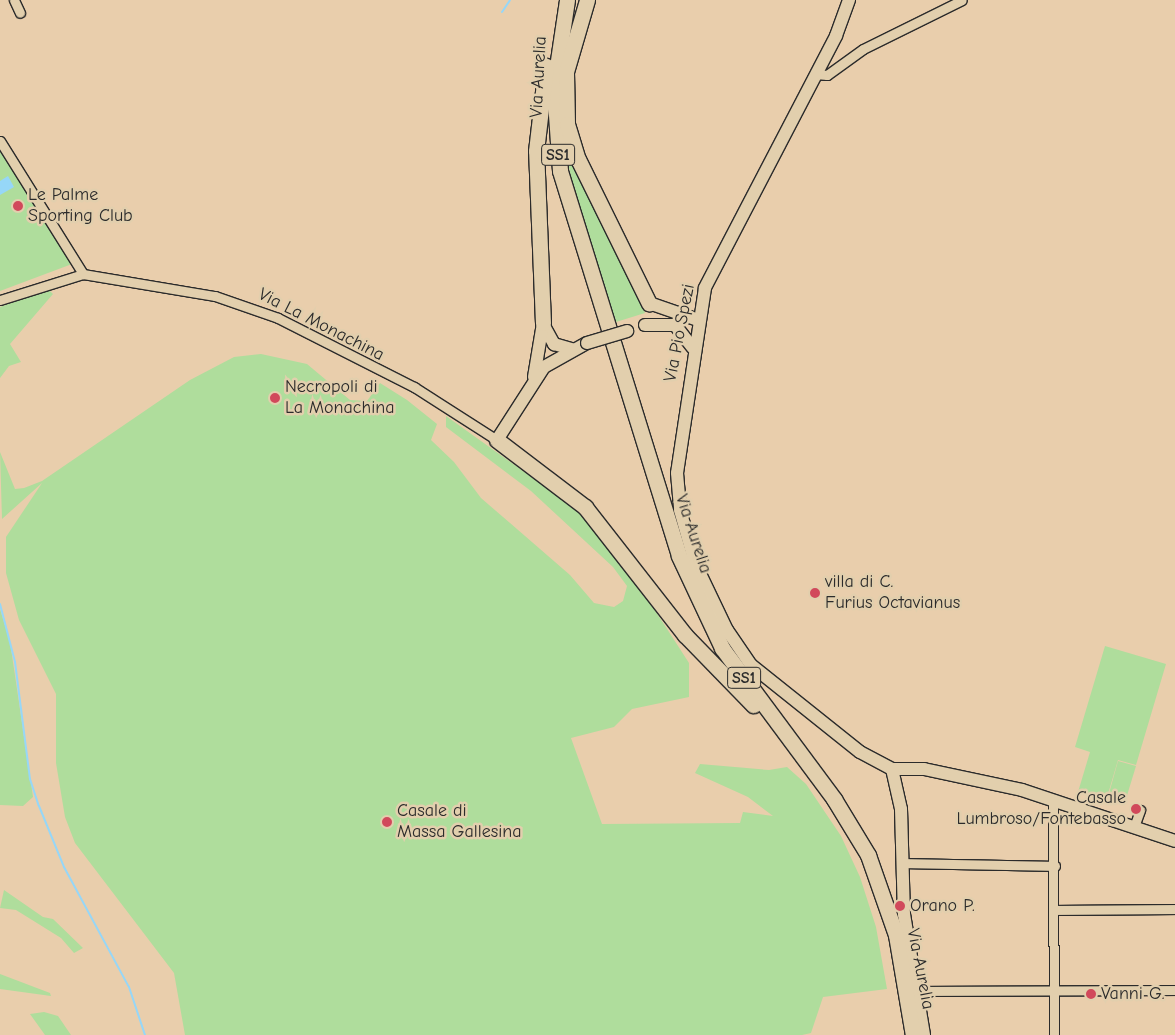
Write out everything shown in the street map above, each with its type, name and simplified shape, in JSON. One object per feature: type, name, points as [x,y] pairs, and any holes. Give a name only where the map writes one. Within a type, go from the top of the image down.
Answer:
[{"type":"highway","name":"Via Aurelia","points":[[558,0],[546,64],[545,121],[551,176],[668,553],[701,632],[843,828],[862,864],[891,953],[903,1035]]},
{"type":"highway","name":"Via Aurelia","points":[[567,0],[554,87],[560,171],[679,556],[699,606],[722,648],[834,799],[868,855],[896,935],[913,1035]]},
{"type":"highway","points":[[587,0],[566,72],[567,124],[578,159],[648,302]]},
{"type":"highway","points":[[543,323],[536,152],[546,64]]},
{"type":"highway","points":[[497,440],[585,507],[685,635],[753,705]]},
{"type":"street","points":[[14,0],[20,13]]},
{"type":"street","name":"Via Pio Spezi","points":[[849,0],[814,74],[706,284],[697,323],[679,441],[677,495],[690,550],[730,634],[751,664],[779,689],[858,751],[892,769]]},
{"type":"street","points":[[814,74],[827,74],[863,48],[962,0]]},
{"type":"street","points":[[0,141],[83,274]]},
{"type":"street","name":"Via La Monachina","points":[[0,300],[83,274],[192,291],[262,311],[424,392],[497,440]]},
{"type":"street","points":[[497,440],[546,364],[587,343],[679,313],[706,284]]},
{"type":"street","points":[[645,325],[650,315],[648,302],[679,313],[697,323]]},
{"type":"street","points":[[543,323],[551,342],[572,349]]},
{"type":"street","points":[[532,384],[543,323]]},
{"type":"street","points":[[645,325],[680,328],[697,323]]},
{"type":"street","points":[[680,328],[693,348]]},
{"type":"street","points":[[892,769],[924,769],[1053,799],[1135,824],[1175,840]]},
{"type":"street","name":"Via Aurelia","points":[[892,769],[901,809],[904,914],[924,1035]]},
{"type":"street","points":[[1053,799],[1055,866],[1054,1035]]},
{"type":"street","points":[[1135,824],[1140,810]]},
{"type":"street","points":[[904,863],[1055,866]]},
{"type":"street","points":[[1055,910],[1175,909]]},
{"type":"street","points":[[917,991],[1175,990]]},
{"type":"green space","name":"Le Palme Sporting Club","points":[[0,147],[72,264],[0,291]]},
{"type":"green space","points":[[566,150],[571,151],[645,313],[616,322],[612,317],[575,201]]},
{"type":"green space","points":[[48,289],[53,294],[10,344],[21,362],[9,366],[0,378],[0,307]]},
{"type":"green space","points":[[261,354],[307,364],[350,400],[367,401],[380,383],[407,400],[437,424],[431,440],[454,462],[481,498],[570,575],[594,603],[614,607],[623,601],[627,586],[613,567],[531,491],[446,427],[446,416],[586,516],[629,570],[689,663],[689,697],[632,709],[614,727],[571,738],[602,824],[740,823],[743,812],[773,816],[748,797],[695,773],[700,764],[769,770],[787,767],[806,784],[841,836],[860,877],[876,927],[887,989],[823,997],[811,1033],[802,1035],[185,1035],[174,973],[75,843],[65,817],[56,763],[56,694],[19,620],[6,573],[6,537],[42,483],[2,519],[0,452],[15,489],[24,488],[42,481],[190,380],[234,357]]},
{"type":"green space","points":[[0,609],[10,642],[33,797],[23,806],[0,805]]},
{"type":"green space","points":[[1105,646],[1166,664],[1136,765],[1118,760],[1106,801],[1078,792],[1090,752],[1075,747]]},
{"type":"green space","points":[[1118,761],[1136,766],[1125,802],[1108,797]]},
{"type":"green space","points":[[4,890],[43,917],[53,919],[83,948],[74,953],[61,938],[16,910],[0,908]]},
{"type":"green space","points":[[0,974],[50,993],[51,996],[0,989]]},
{"type":"green space","points":[[44,1012],[58,1016],[71,1035],[45,1035],[30,1014]]},
{"type":"water","points":[[8,176],[14,187],[0,195],[0,181]]},
{"type":"waterway","points":[[502,12],[510,0]]},
{"type":"waterway","points":[[0,604],[15,662],[30,779],[39,806],[64,867],[129,987],[145,1035]]},
{"type":"place","name":"Le Palme Sporting Club","points":[[18,206]]},
{"type":"place","name":"Necropoli di La Monachina","points":[[275,398]]},
{"type":"place","name":"villa di C. Furius Octavianus","points":[[815,593]]},
{"type":"place","name":"Casale Lumbroso/Fontebasso","points":[[1136,809]]},
{"type":"place","name":"Casale di Massa Gallesina","points":[[387,822]]},
{"type":"place","name":"Orano P.","points":[[900,906]]},
{"type":"place","name":"Vanni G.","points":[[1091,994]]}]
